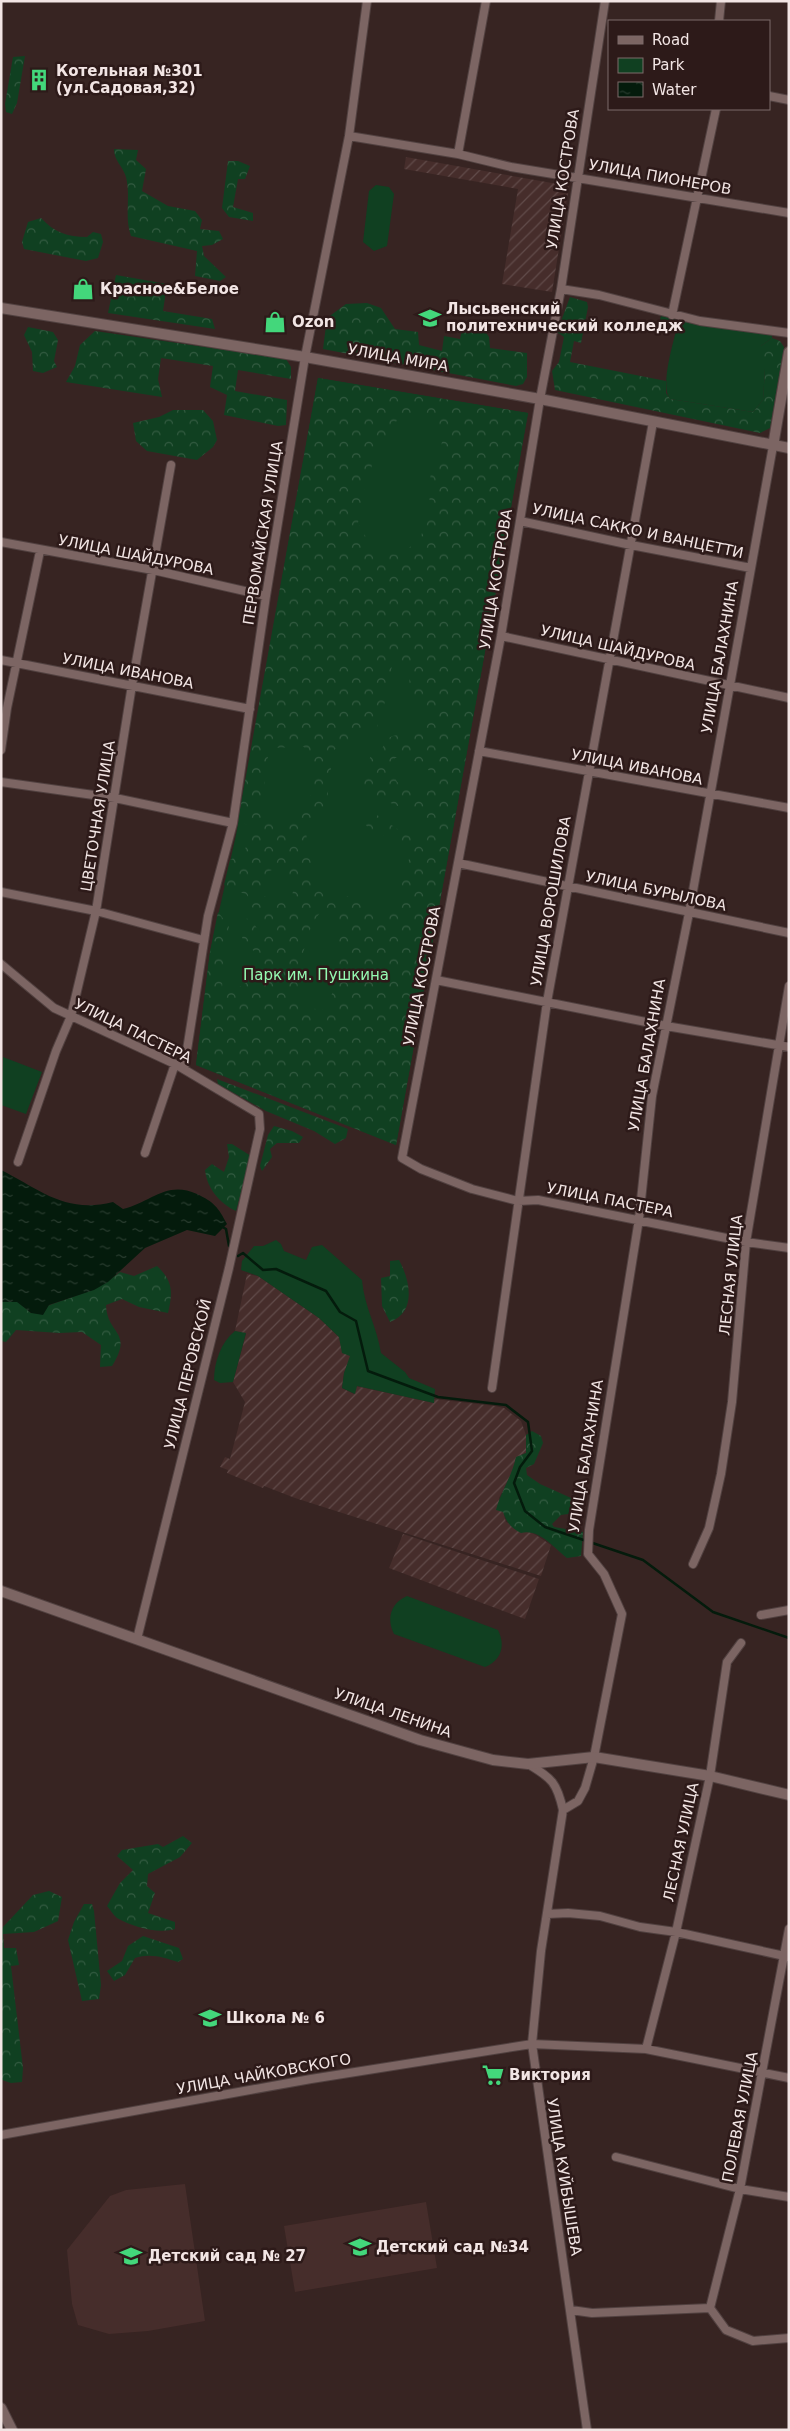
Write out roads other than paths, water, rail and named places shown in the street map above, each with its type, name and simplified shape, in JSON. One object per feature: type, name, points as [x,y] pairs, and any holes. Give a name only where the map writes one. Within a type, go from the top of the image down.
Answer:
[{"type":"street","name":"ПЕРВОМАЙСКАЯ УЛИЦА","points":[[184,1069],[203,940],[233,823],[266,596],[305,357],[350,136],[367,1]]},
{"type":"street","points":[[458,154],[486,1]]},
{"type":"street","name":"УЛИЦА КОСТРОВА","points":[[402,1158],[501,636],[560,289],[605,1]]},
{"type":"street","points":[[719,20],[722,1]]},
{"type":"street","points":[[770,96],[789,100]]},
{"type":"street","points":[[672,315],[716,110]]},
{"type":"street","name":"УЛИЦА ПИОНЕРОВ","points":[[350,136],[458,154],[511,167],[789,213]]},
{"type":"street","points":[[560,289],[599,295],[700,321],[789,333]]},
{"type":"street","name":"УЛИЦА МИРА","points":[[1,308],[305,357],[540,399],[789,448]]},
{"type":"street","name":"УЛИЦА БАЛАХНИНА","points":[[563,1810],[578,1801],[585,1788],[594,1757],[622,1614],[604,1574],[588,1554],[589,1530],[639,1219],[652,1096],[689,913],[789,352]]},
{"type":"street","name":"УЛИЦА ВОРОШИЛОВА","points":[[492,1388],[547,1002],[654,422]]},
{"type":"street","name":"ЦВЕТОЧНАЯ УЛИЦА","points":[[18,1162],[56,1051],[72,1016],[96,911],[132,685],[171,465]]},
{"type":"street","name":"УЛИЦА САККО И ВАНЦЕТТИ","points":[[520,521],[751,568]]},
{"type":"street","name":"УЛИЦА ШАЙДУРОВА","points":[[1,542],[40,551],[153,570],[266,596]]},
{"type":"street","points":[[1,750],[7,708],[40,551]]},
{"type":"street","name":"УЛИЦА ШАЙДУРОВА","points":[[501,636],[730,687],[789,698]]},
{"type":"street","name":"УЛИЦА ИВАНОВА","points":[[1,660],[250,709]]},
{"type":"street","name":"УЛИЦА ИВАНОВА","points":[[479,751],[710,795],[789,808]]},
{"type":"street","points":[[1,782],[115,798],[233,823]]},
{"type":"street","name":"УЛИЦА БУРЫЛОВА","points":[[458,863],[789,933]]},
{"type":"street","points":[[1,892],[96,911],[203,940]]},
{"type":"street","name":"УЛИЦА ПАСТЕРА","points":[[1,964],[54,1008],[175,1064],[259,1114]]},
{"type":"street","points":[[436,980],[666,1026],[789,1048]]},
{"type":"street","name":"ЛЕСНАЯ УЛИЦА","points":[[693,1564],[709,1528],[721,1474],[732,1402],[746,1242],[789,986]]},
{"type":"street","points":[[145,1153],[175,1064]]},
{"type":"street","name":"УЛИЦА ПЕРОВСКОЙ","points":[[137,1639],[229,1268],[260,1129],[259,1114]]},
{"type":"street","name":"УЛИЦА ПАСТЕРА","points":[[402,1158],[421,1169],[472,1189],[518,1201],[538,1200],[746,1242],[789,1248]]},
{"type":"street","name":"УЛИЦА ЛЕНИНА","points":[[1,1591],[420,1740],[494,1760],[528,1764],[594,1757],[710,1776],[789,1795]]},
{"type":"street","points":[[761,1615],[789,1610]]},
{"type":"street","name":"ЛЕСНАЯ УЛИЦА","points":[[646,2048],[676,1932],[710,1776],[727,1662],[741,1643]]},
{"type":"street","name":"УЛИЦА КУЙБЫШЕВА","points":[[528,1764],[548,1776],[558,1788],[563,1810],[547,1914],[532,2044],[540,2113],[571,2310],[587,2430]]},
{"type":"street","points":[[547,1914],[568,1913],[600,1916],[640,1927],[676,1932],[786,1957]]},
{"type":"street","name":"ПОЛЕВАЯ УЛИЦА","points":[[710,2308],[740,2189],[786,1957],[789,1929]]},
{"type":"street","name":"УЛИЦА ЧАЙКОВСКОГО","points":[[1,2135],[311,2079],[532,2044],[646,2048],[762,2074],[789,2078]]},
{"type":"street","points":[[616,2157],[740,2189],[789,2197]]},
{"type":"street","points":[[571,2310],[592,2313],[710,2308],[726,2330],[753,2341],[789,2338]]},
{"type":"street","points":[[1,2408],[12,2430]]},
{"type":"water","points":[[1,1170],[54,1198],[81,1205],[113,1202],[123,1209],[168,1191],[186,1190],[212,1203],[227,1224],[215,1236],[187,1230],[145,1248],[108,1282],[94,1290],[49,1305],[43,1315],[31,1313],[17,1302],[1,1302]]},
{"type":"waterway","points":[[221,1226],[226,1229],[229,1246]]},
{"type":"waterway","points":[[238,1256],[243,1253],[263,1270],[276,1269],[326,1291],[340,1312],[356,1321],[368,1371],[438,1397],[506,1405],[528,1422],[532,1451],[520,1467],[514,1483],[525,1511],[545,1527],[643,1560],[713,1612],[789,1638]]},
{"type":"place","name":"Котельная №301 (ул.Садовая,32)","points":[[39,80]]},
{"type":"place","name":"Красное&Белое","points":[[83,289]]},
{"type":"place","name":"Лысьвенский политехнический колледж","points":[[430,318]]},
{"type":"place","name":"Ozon","points":[[275,322]]},
{"type":"place","name":"Школа № 6","points":[[210,2018]]},
{"type":"place","name":"Виктория","points":[[493,2075]]},
{"type":"place","name":"Детский сад №34","points":[[360,2247]]},
{"type":"place","name":"Детский сад № 27","points":[[131,2256]]},
{"type":"park label","name":"Парк им. Пушкина","points":[[316,975]]}]
